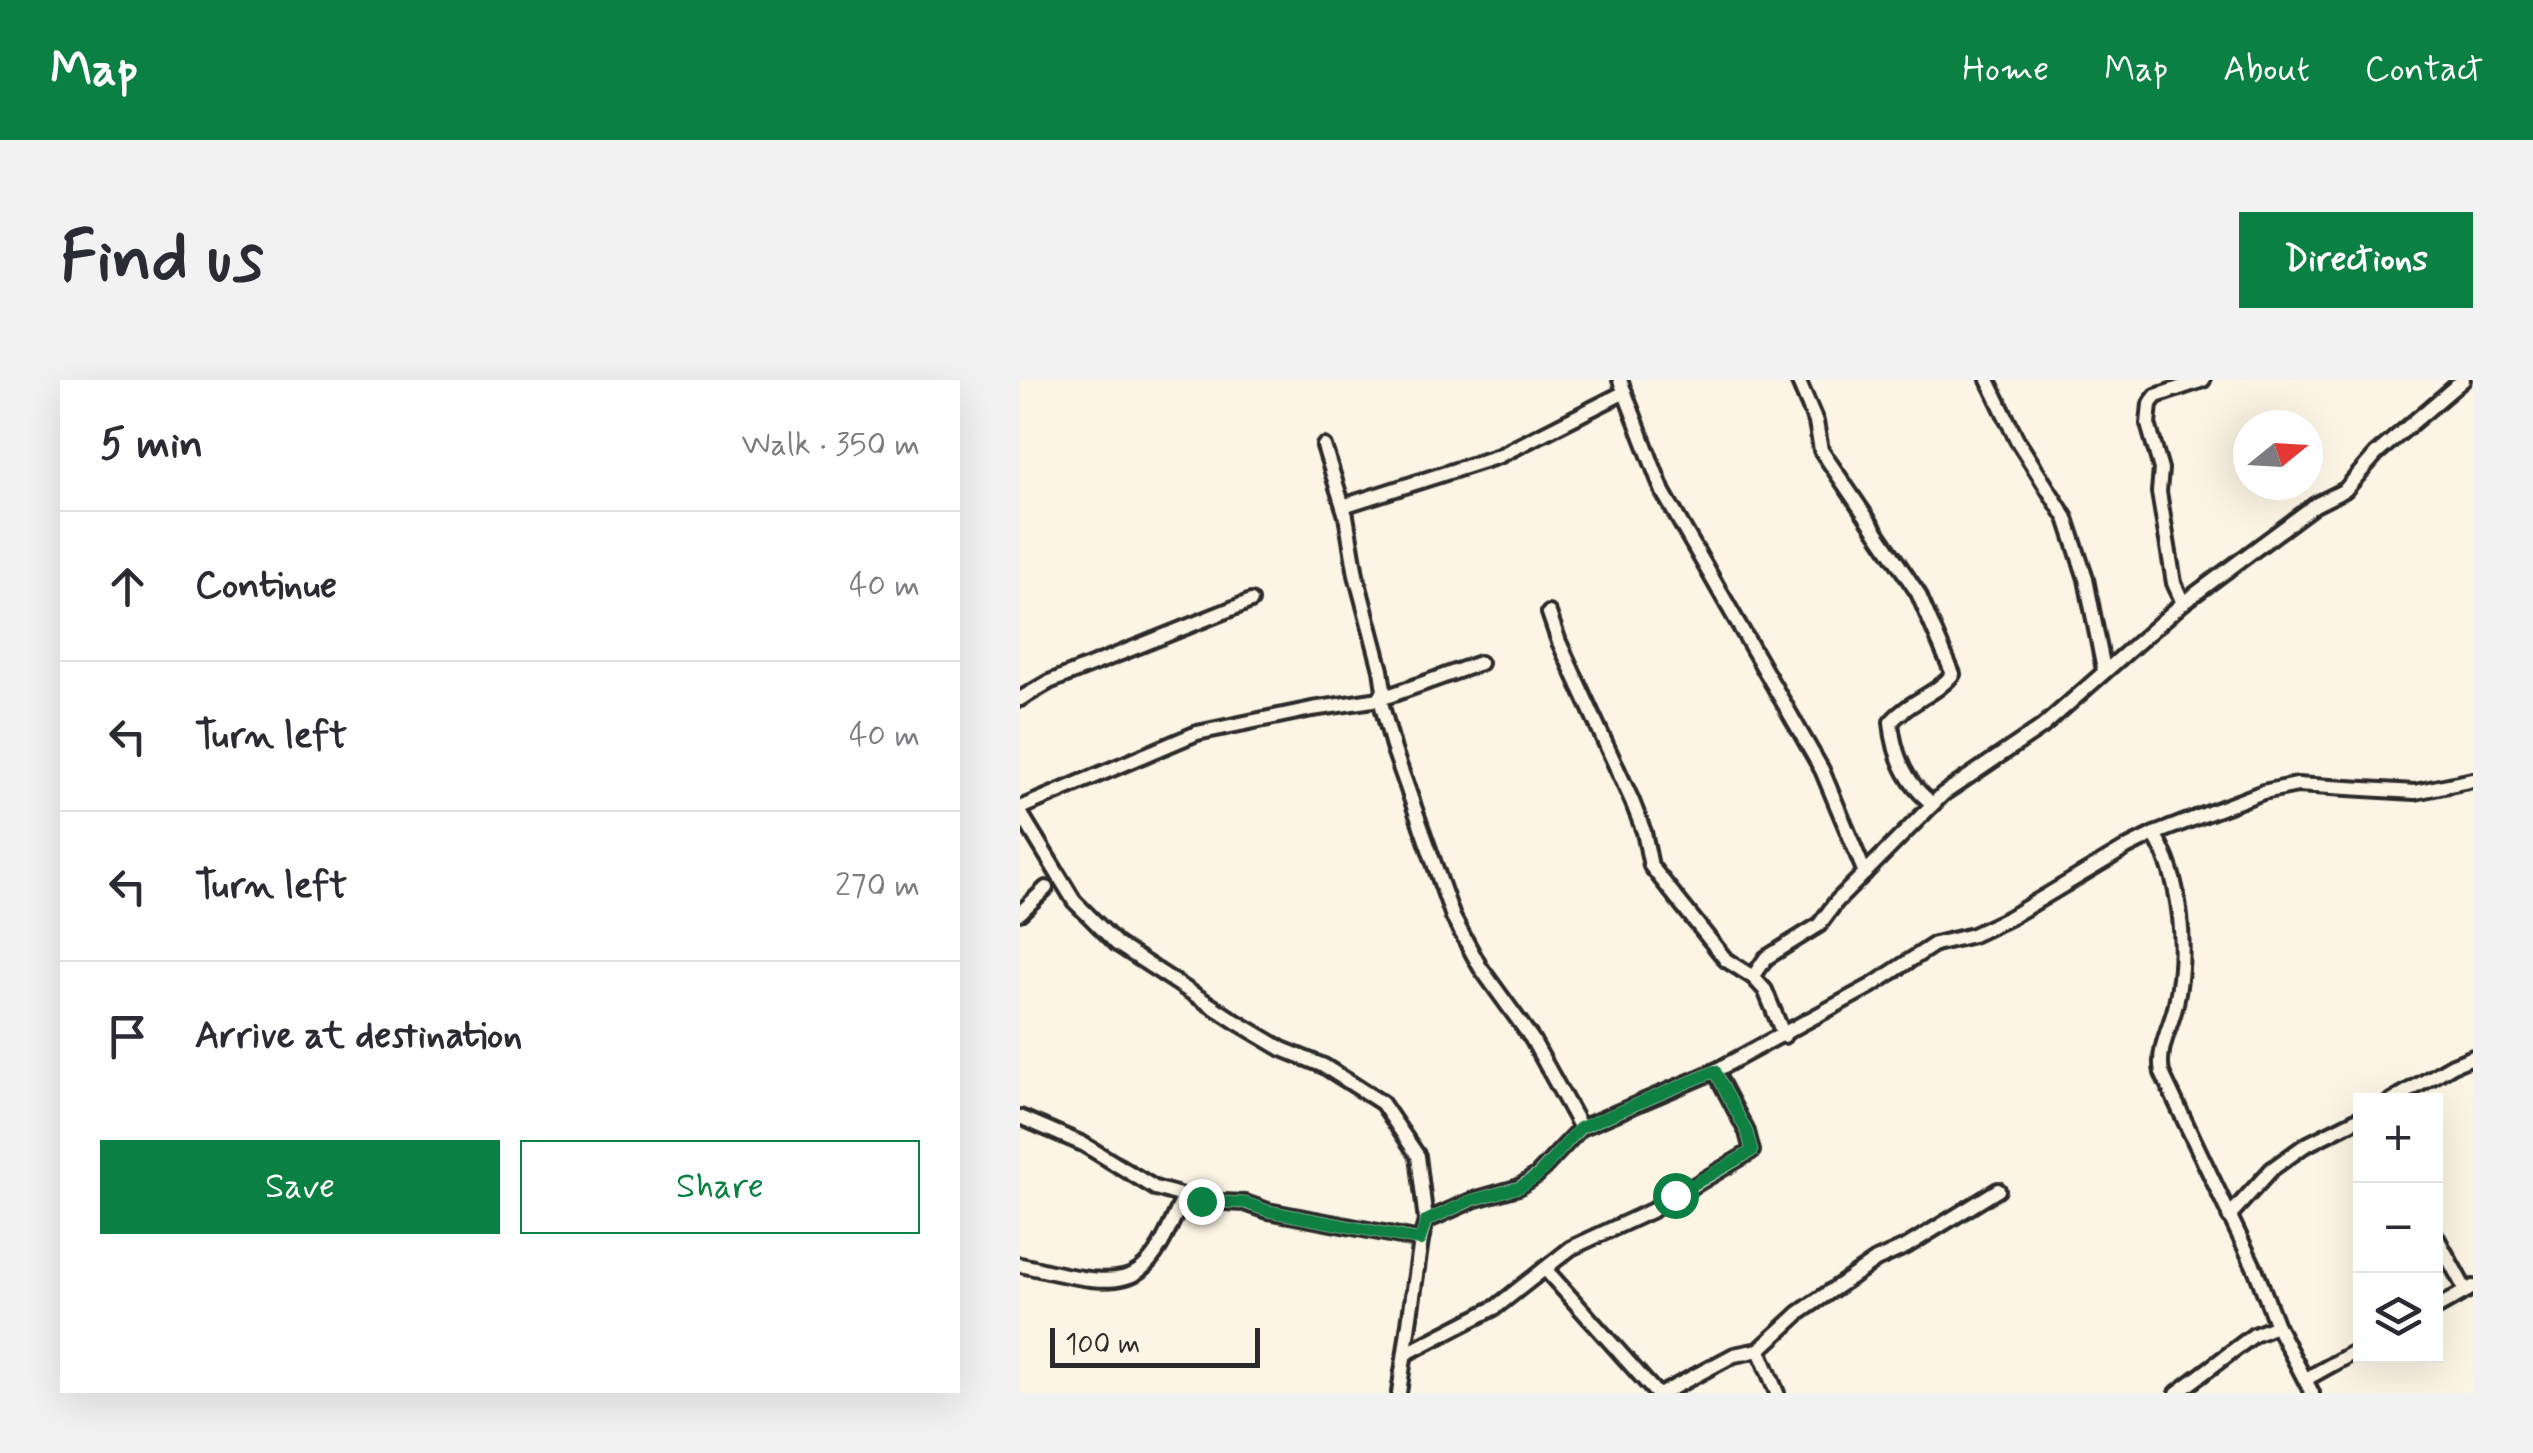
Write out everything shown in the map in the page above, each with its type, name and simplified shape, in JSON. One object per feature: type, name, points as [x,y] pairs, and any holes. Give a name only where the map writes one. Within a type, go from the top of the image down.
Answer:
[{"type":"street","points":[[1798,380],[1816,422],[1821,450],[1918,593],[1953,674],[1944,686],[1903,708],[1891,722],[1902,768],[1916,792],[1934,804]]},
{"type":"street","points":[[1988,380],[2016,440],[2066,518],[2086,579],[2104,670]]},
{"type":"street","points":[[2183,604],[2174,583],[2159,492],[2161,469],[2148,413],[2156,396],[2203,380]]},
{"type":"street","points":[[1753,977],[1766,958],[1819,925],[1865,873],[1953,787],[2042,727],[2183,604],[2315,505],[2345,490],[2376,454],[2463,380]]},
{"type":"street","points":[[1344,506],[1499,456],[1623,386],[1664,492],[1822,770],[1865,873]]},
{"type":"street","points":[[1324,446],[1344,506],[1356,575],[1383,683],[1380,699],[1394,750],[1464,942],[1532,1039],[1580,1128]]},
{"type":"street","points":[[1020,698],[1049,682],[1252,601]]},
{"type":"street","points":[[1549,613],[1632,802],[1651,866],[1726,960],[1753,977],[1770,1000],[1784,1036]]},
{"type":"street","points":[[1398,1393],[1426,1221],[1418,1156],[1382,1102],[1324,1066],[1282,1049],[1235,1021],[1117,944],[1074,901],[1020,810],[1197,733],[1380,699],[1480,662]]},
{"type":"street","points":[[1426,1221],[1472,1200],[1520,1187],[1538,1175],[1580,1128],[1715,1071],[1784,1036],[1935,944],[1973,934],[2008,918],[2154,834],[2263,792],[2298,785],[2415,792],[2473,780]]},
{"type":"street","points":[[2154,834],[2164,850],[2176,888],[2180,940],[2176,1004],[2160,1064],[2256,1271],[2277,1326],[2312,1393]]},
{"type":"street","points":[[1020,913],[1046,888]]},
{"type":"street","points":[[2403,1093],[2473,1057]]},
{"type":"street","points":[[1405,1354],[1496,1307],[1571,1248],[1653,1210],[1752,1151],[1747,1132],[1715,1071]]},
{"type":"street","points":[[1020,1117],[1083,1144],[1155,1188],[1184,1197],[1246,1203],[1268,1211],[1420,1240]]},
{"type":"street","points":[[2229,1216],[2272,1169],[2304,1146],[2353,1122]]},
{"type":"street","points":[[1546,1270],[1660,1393],[1734,1355],[1759,1350],[1799,1313],[1876,1260],[1907,1246],[1998,1190]]},
{"type":"street","points":[[1020,1265],[1110,1282],[1127,1278],[1143,1268],[1155,1252],[1184,1197]]},
{"type":"street","points":[[2443,1247],[2469,1289],[2443,1304]]},
{"type":"street","points":[[2177,1393],[2254,1335],[2277,1326]]},
{"type":"street","points":[[1759,1350],[1777,1393]]},
{"type":"street","points":[[2306,1379],[2353,1353]]},
{"type":"route","points":[[1201,1201],[1246,1203],[1268,1211],[1420,1240],[1426,1221],[1472,1200],[1520,1187],[1538,1175],[1580,1128],[1715,1071],[1747,1132],[1752,1151],[1675,1195]]}]
